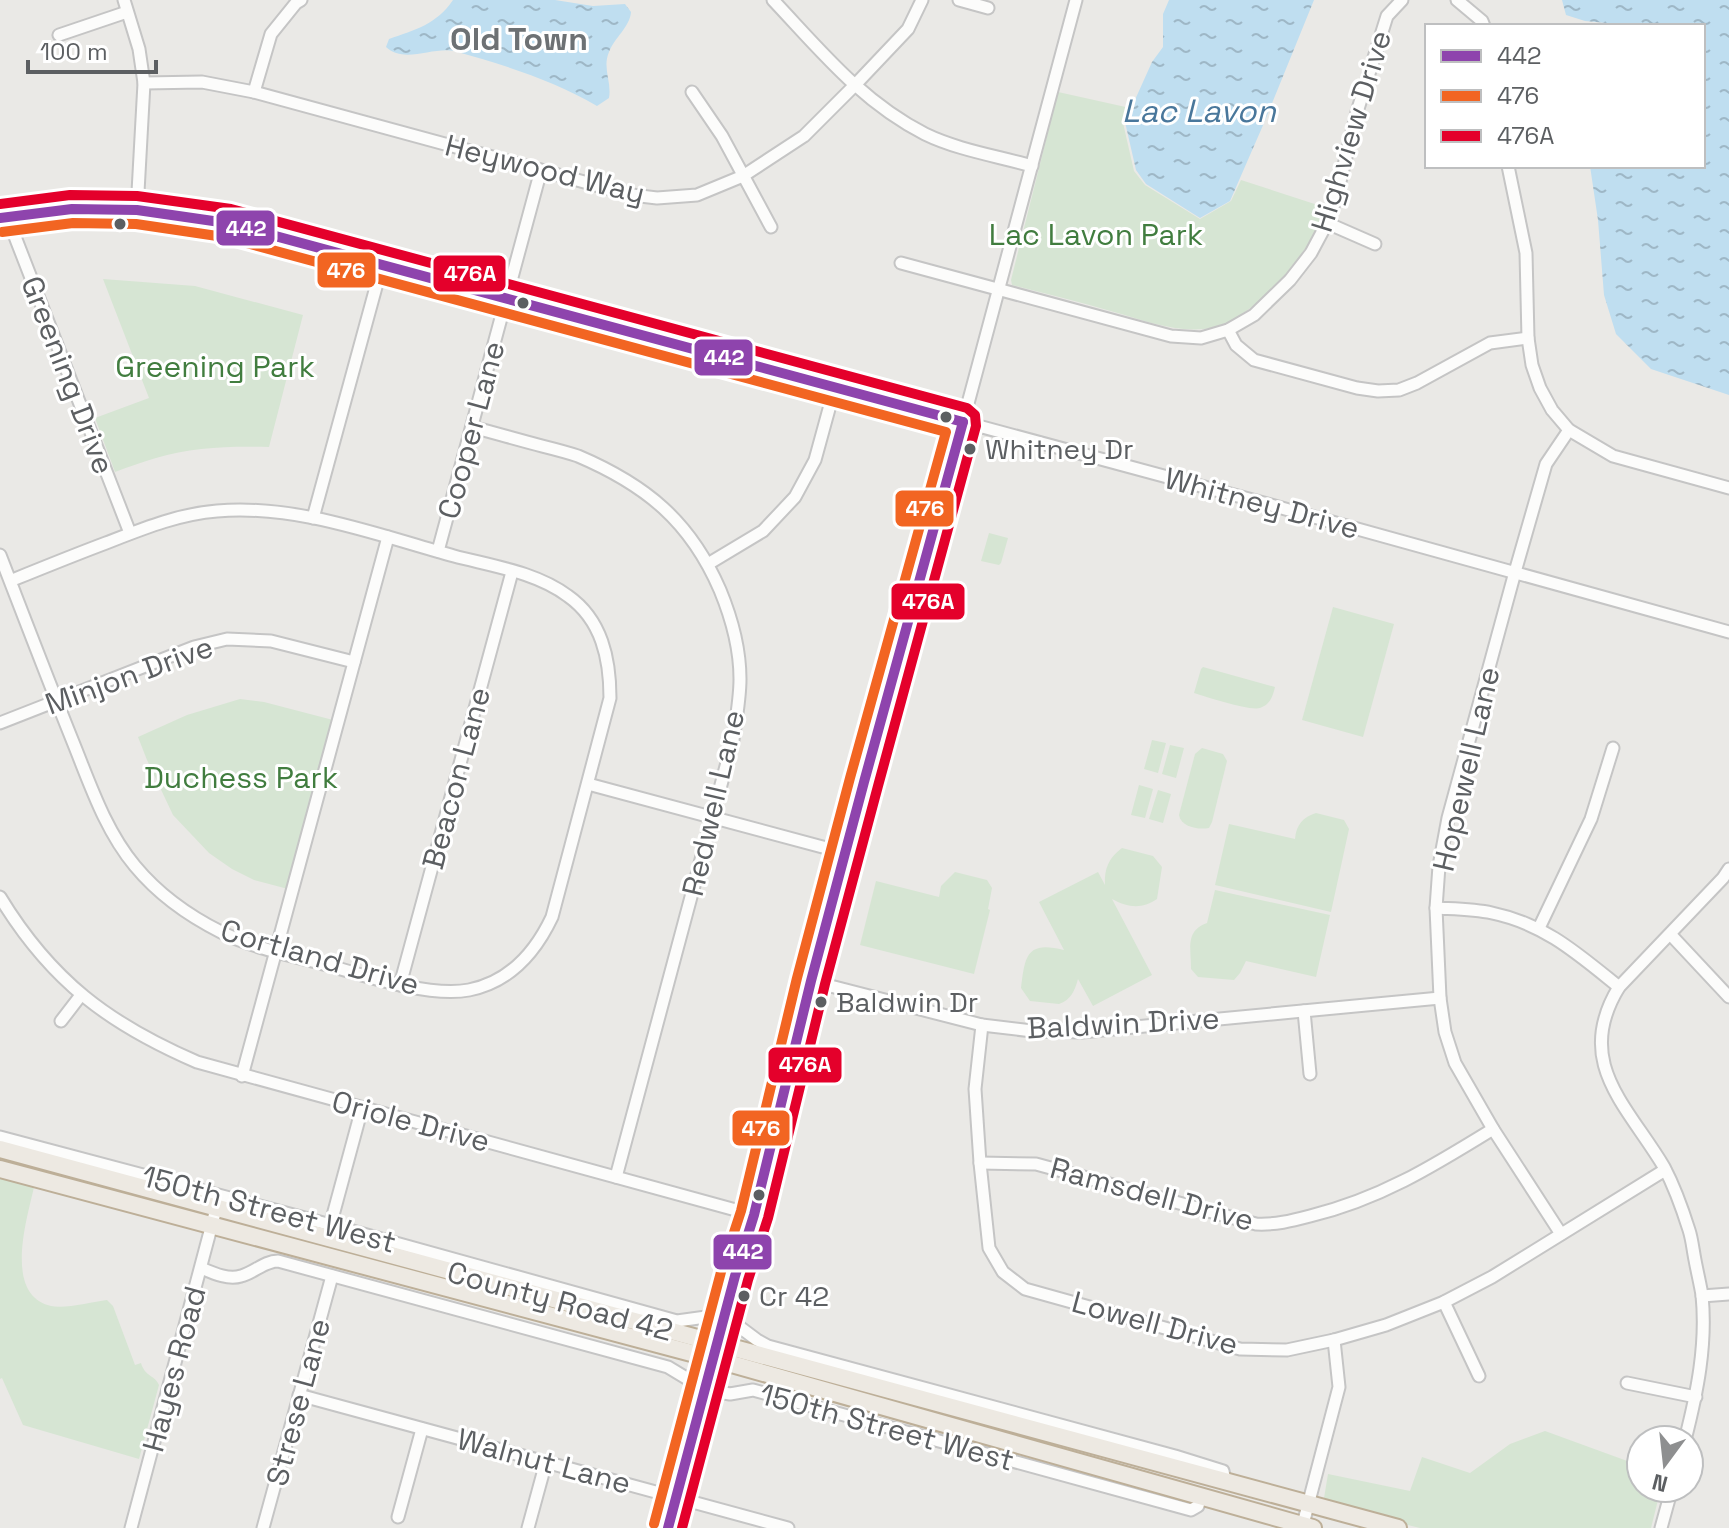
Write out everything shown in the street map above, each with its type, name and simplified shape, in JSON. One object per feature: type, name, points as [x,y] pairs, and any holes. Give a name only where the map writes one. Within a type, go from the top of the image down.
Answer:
[{"type":"highway","name":"County Road 42","points":[[0,1149],[214,1217],[1306,1527]]},
{"type":"highway","name":"County Road 42","points":[[0,1169],[214,1217],[329,1232],[718,1343],[1398,1528]]},
{"type":"street","points":[[124,0],[139,49],[144,83],[137,210]]},
{"type":"street","points":[[773,0],[854,86],[887,112],[927,135],[1032,166]]},
{"type":"street","name":"Heywood Way","points":[[144,83],[202,82],[254,92],[632,195],[657,198],[697,195],[743,176],[804,136],[908,29],[922,0]]},
{"type":"street","points":[[959,0],[988,8]]},
{"type":"street","points":[[668,1528],[754,1215],[845,853],[1076,0]]},
{"type":"street","name":"Highview Drive","points":[[901,263],[1171,336],[1201,338],[1228,330],[1254,315],[1290,280],[1311,253],[1327,223],[1387,16],[1402,0]]},
{"type":"street","points":[[1457,0],[1483,24]]},
{"type":"street","points":[[254,92],[271,34],[297,1]]},
{"type":"street","points":[[59,35],[127,12]]},
{"type":"street","points":[[692,92],[722,136],[771,227]]},
{"type":"street","points":[[1508,168],[1526,253],[1528,338],[1532,365],[1552,410],[1569,430],[1613,456],[1729,488]]},
{"type":"street","name":"Cooper Lane","points":[[438,551],[541,170]]},
{"type":"street","name":"Whitney Drive","points":[[3,217],[72,209],[137,210],[227,223],[1729,632]]},
{"type":"street","name":"Greening Drive","points":[[3,217],[130,533]]},
{"type":"street","points":[[1327,223],[1375,244]]},
{"type":"street","points":[[313,518],[382,265]]},
{"type":"street","points":[[1228,330],[1236,345],[1254,360],[1378,391],[1399,390],[1417,383],[1490,343],[1528,338]]},
{"type":"street","points":[[708,564],[763,531],[795,497],[815,460],[835,387]]},
{"type":"street","name":"Redwell Lane","points":[[472,427],[574,455],[620,475],[648,494],[692,539],[708,564],[731,618],[738,651],[740,681],[733,740],[616,1177]]},
{"type":"street","name":"Hopewell Lane","points":[[1561,1234],[1493,1129],[1455,1063],[1445,1032],[1440,998],[1436,908],[1439,866],[1448,818],[1515,572],[1546,464],[1569,430]]},
{"type":"street","name":"Cortland Drive","points":[[0,555],[10,581],[57,701],[102,815],[134,865],[161,893],[191,916],[225,934],[276,951],[400,985],[445,992],[469,990],[500,979],[528,957],[542,939],[552,917],[610,698],[610,671],[604,646],[590,618],[570,597],[545,582],[438,551],[313,518],[259,509],[215,511],[172,519],[10,581]]},
{"type":"street","points":[[242,1076],[388,537]]},
{"type":"street","name":"Beacon Lane","points":[[400,985],[512,572]]},
{"type":"street","name":"Minjon Drive","points":[[0,723],[194,647],[227,639],[271,641],[354,662]]},
{"type":"street","points":[[1539,928],[1591,819],[1613,748]]},
{"type":"street","points":[[588,784],[845,853]]},
{"type":"street","points":[[1689,1424],[1703,1348],[1702,1296],[1689,1230],[1665,1170],[1612,1086],[1603,1063],[1600,1043],[1602,1023],[1619,987],[1671,935],[1729,869]]},
{"type":"street","name":"Oriole Drive","points":[[0,897],[22,932],[51,967],[81,995],[155,1044],[197,1062],[754,1215]]},
{"type":"street","points":[[1436,908],[1491,912],[1539,928],[1568,945],[1619,987]]},
{"type":"street","points":[[1671,935],[1729,997]]},
{"type":"street","name":"Baldwin Drive","points":[[811,981],[982,1025],[1032,1031],[1082,1032],[1440,998]]},
{"type":"street","points":[[61,1021],[81,995]]},
{"type":"street","points":[[1304,1011],[1310,1074]]},
{"type":"street","name":"Lowell Drive","points":[[982,1025],[975,1089],[980,1163],[989,1248],[1003,1272],[1025,1289],[1240,1349],[1287,1350],[1334,1340],[1386,1325],[1444,1302],[1492,1277],[1665,1170]]},
{"type":"street","points":[[329,1232],[362,1108]]},
{"type":"street","name":"Ramsdell Drive","points":[[980,1163],[1036,1164],[1256,1224],[1273,1225],[1330,1211],[1385,1191],[1431,1168],[1493,1129]]},
{"type":"street","name":"150th Street West","points":[[0,1137],[329,1232],[677,1321],[706,1317],[724,1322]]},
{"type":"street","name":"Hayes Road","points":[[131,1528],[214,1217]]},
{"type":"street","name":"150th Street West","points":[[201,1268],[231,1277],[278,1261],[668,1367],[706,1390],[730,1394],[753,1390],[1191,1510],[1198,1506],[1201,1496]]},
{"type":"street","name":"Strese Lane","points":[[263,1528],[332,1276]]},
{"type":"street","points":[[1702,1296],[1729,1294]]},
{"type":"street","points":[[1444,1302],[1479,1376]]},
{"type":"street","points":[[724,1322],[737,1325],[768,1346],[1175,1456],[1223,1471],[1225,1481]]},
{"type":"street","points":[[1306,1527],[1339,1387],[1334,1340]]},
{"type":"street","points":[[1627,1383],[1696,1397]]},
{"type":"street","name":"Walnut Lane","points":[[299,1395],[788,1528]]},
{"type":"street","points":[[398,1517],[422,1429]]},
{"type":"street","points":[[528,1528],[546,1462]]},
{"type":"street","points":[[1661,1528],[1668,1504]]},
{"type":"green space","name":"Lac Lavon Park","points":[[1058,92],[1130,108],[1123,123],[1134,171],[1145,185],[1200,219],[1231,201],[1241,180],[1327,208],[1322,219],[1304,251],[1272,289],[1241,315],[1214,327],[1170,327],[1012,285]]},
{"type":"green space","name":"Greening Park","points":[[103,279],[195,286],[303,315],[269,447],[198,449],[115,472],[95,418],[149,398]]},
{"type":"green space","points":[[989,533],[1008,538],[999,565],[981,561]]},
{"type":"green space","points":[[1333,607],[1394,624],[1363,737],[1302,720]]},
{"type":"green space","points":[[1203,667],[1275,687],[1272,697],[1263,707],[1255,708],[1194,693]]},
{"type":"green space","name":"Duchess Park","points":[[240,699],[333,720],[288,889],[254,880],[209,853],[173,815],[138,737],[187,715]]},
{"type":"green space","points":[[1152,740],[1166,743],[1158,773],[1144,769]]},
{"type":"green space","points":[[1170,745],[1184,748],[1176,778],[1162,774]]},
{"type":"green space","points":[[1202,748],[1223,754],[1227,761],[1212,822],[1205,829],[1186,825],[1179,815],[1195,754]]},
{"type":"green space","points":[[1139,785],[1153,789],[1145,818],[1131,815]]},
{"type":"green space","points":[[1158,790],[1171,794],[1163,823],[1149,819]]},
{"type":"green space","points":[[1316,813],[1344,820],[1349,829],[1331,912],[1215,885],[1229,824],[1295,839],[1301,822]]},
{"type":"green space","points":[[1122,848],[1153,856],[1162,867],[1157,899],[1134,906],[1112,899],[1152,975],[1093,1006],[1078,979],[1072,994],[1059,1004],[1030,1001],[1021,988],[1030,954],[1042,947],[1064,950],[1039,902],[1098,872],[1105,885],[1108,864]]},
{"type":"green space","points":[[955,872],[987,880],[992,888],[990,910],[974,974],[860,945],[876,881],[939,897],[941,886]]},
{"type":"green space","points":[[1215,890],[1330,915],[1316,977],[1246,961],[1234,980],[1198,977],[1191,969],[1191,941],[1195,931],[1207,923]]},
{"type":"green space","points":[[0,1178],[34,1187],[22,1254],[27,1287],[36,1299],[57,1307],[107,1300],[113,1306],[135,1365],[141,1363],[159,1385],[139,1459],[23,1425],[0,1379]]},
{"type":"green space","points":[[1545,1431],[1625,1460],[1625,1504],[1657,1504],[1651,1528],[1420,1528],[1323,1504],[1328,1474],[1410,1491],[1422,1457],[1470,1473],[1510,1444]]},
{"type":"water","points":[[453,0],[555,0],[593,6],[625,4],[631,12],[630,17],[607,58],[609,98],[597,106],[546,81],[454,51],[410,55],[393,52],[386,47],[389,39],[433,21]]},
{"type":"water","name":"Lac Lavon","points":[[1169,0],[1314,0],[1230,201],[1200,218],[1146,184],[1136,170],[1125,122],[1152,62],[1163,47],[1163,14]]},
{"type":"water","points":[[1562,0],[1729,0],[1729,395],[1651,369],[1616,334],[1604,295],[1590,168],[1705,168],[1705,24],[1608,24],[1566,15]]},
{"type":"transit line","name":"476A","points":[[0,204],[70,195],[137,196],[231,209],[967,408],[975,415],[976,426],[825,984],[768,1218],[748,1280],[682,1528]]},
{"type":"transit line","name":"442","points":[[0,218],[72,209],[137,210],[227,223],[963,422]]},
{"type":"transit line","name":"476","points":[[2,232],[73,223],[136,224],[224,237],[946,432],[850,778],[797,978],[741,1211],[721,1272],[654,1524]]},
{"type":"transit line","name":"442","points":[[668,1528],[754,1215],[864,782],[963,422]]},
{"type":"place","name":"Whitney Dr","points":[[970,449]]},
{"type":"place","name":"Baldwin Dr","points":[[821,1002]]},
{"type":"place","name":"Cr 42","points":[[744,1296]]},
{"type":"district","name":"Old Town","points":[[519,39]]}]
